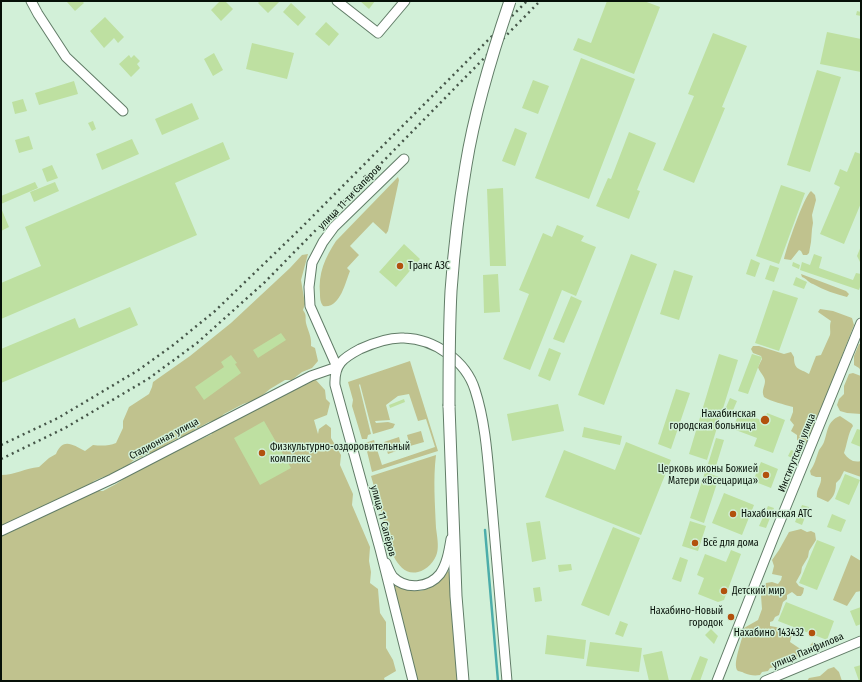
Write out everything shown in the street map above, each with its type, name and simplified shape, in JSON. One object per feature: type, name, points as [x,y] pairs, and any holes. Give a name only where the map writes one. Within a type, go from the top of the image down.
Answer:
[{"type":"main road","points":[[463,681],[456,596],[449,406],[451,291],[466,163],[491,59],[510,1]]},
{"type":"street","points":[[31,1],[66,57],[123,111]]},
{"type":"street","points":[[337,1],[378,33],[405,1]]},
{"type":"street","name":"улица 11-ти Сапёров","points":[[337,367],[310,306],[309,287],[312,263],[323,242],[334,227],[404,159]]},
{"type":"street","name":"Институтская улица","points":[[717,681],[774,536],[861,323]]},
{"type":"street","points":[[337,367],[342,360],[363,348],[388,339],[404,338],[420,340],[448,353],[460,364],[468,375],[475,389],[482,420],[489,472],[507,681]]},
{"type":"street","name":"Стадионная улица","points":[[1,531],[112,479],[311,376],[337,367]]},
{"type":"street","name":"улица 11 Сапёров","points":[[337,367],[334,375],[334,385],[380,549],[385,576],[413,681]]},
{"type":"street","points":[[380,549],[390,573],[394,578],[409,585],[422,586],[439,575],[446,562],[453,521]]},
{"type":"street","name":"улица Панфилова","points":[[764,681],[861,641]]},
{"type":"green space","points":[[398,177],[399,180],[388,231],[386,234],[373,222],[350,246],[359,255],[347,268],[350,271],[338,299],[329,306],[323,306],[320,298],[321,272],[332,247],[336,241]]},
{"type":"green space","points":[[811,191],[815,195],[816,200],[812,215],[813,223],[809,253],[807,255],[803,255],[799,250],[791,260],[784,259],[800,212]]},
{"type":"green space","points":[[308,254],[301,280],[305,304],[303,310],[311,346],[315,348],[318,361],[312,368],[302,372],[292,380],[285,380],[270,389],[258,399],[243,404],[224,414],[218,420],[209,422],[191,432],[186,437],[176,439],[160,449],[134,460],[111,476],[103,477],[94,481],[72,494],[64,496],[55,502],[1,526],[1,475],[39,467],[56,454],[65,444],[72,445],[85,451],[93,445],[105,446],[116,443],[123,428],[123,421],[129,407],[149,394],[153,382],[190,356],[231,323],[302,255]]},
{"type":"green space","points":[[801,274],[846,291],[849,294],[847,297],[825,290],[810,283],[802,277]]},
{"type":"green space","points":[[820,309],[833,311],[852,318],[854,325],[808,444],[797,440],[797,435],[791,431],[794,425],[790,420],[793,407],[774,402],[764,397],[763,392],[765,379],[758,367],[762,359],[761,356],[753,353],[751,349],[753,346],[759,346],[784,354],[791,352],[794,357],[796,367],[809,374],[816,356],[821,355],[830,335],[831,321],[818,312]]},
{"type":"green space","points":[[859,344],[861,344],[861,371],[854,365],[854,356]]},
{"type":"green space","points":[[410,361],[438,451],[372,472],[365,443],[374,440],[382,465],[435,447],[426,419],[418,421],[409,394],[398,396],[386,405],[390,420],[375,421],[376,423],[388,422],[395,424],[393,428],[373,434],[360,384],[371,434],[368,435],[367,439],[362,439],[352,406],[353,400],[348,382]]},
{"type":"green space","points":[[853,373],[861,376],[861,414],[840,411],[837,405],[839,399],[844,394],[844,386],[849,374]]},
{"type":"green space","points":[[315,379],[325,390],[326,399],[330,403],[327,415],[314,420],[318,434],[319,429],[326,424],[331,428],[331,438],[341,455],[340,465],[353,494],[352,505],[370,547],[370,583],[378,589],[380,613],[386,622],[386,648],[393,660],[396,671],[384,678],[385,681],[1,681],[1,534],[98,491],[103,491],[143,468],[151,459],[186,443],[197,441],[212,434],[210,431]]},
{"type":"green space","points":[[840,416],[853,426],[844,453],[851,460],[861,461],[861,477],[844,471],[836,483],[833,496],[828,502],[817,497],[821,477],[811,475],[810,471],[819,450],[824,443],[830,424]]},
{"type":"green space","points":[[421,431],[424,442],[410,446],[407,435]]},
{"type":"green space","points":[[399,437],[402,449],[388,454],[384,442]]},
{"type":"green space","points":[[436,455],[434,492],[438,550],[436,556],[427,567],[414,573],[403,569],[394,557],[371,476]]},
{"type":"green space","points":[[801,529],[807,532],[811,531],[815,533],[816,540],[809,551],[808,557],[796,582],[799,586],[804,588],[803,593],[801,596],[797,596],[792,592],[787,595],[787,599],[783,602],[779,615],[770,622],[770,626],[792,634],[790,642],[799,648],[806,650],[813,642],[823,645],[825,648],[818,651],[811,651],[807,655],[795,657],[788,663],[770,668],[768,671],[762,672],[760,675],[750,675],[738,671],[736,668],[736,663],[744,628],[758,620],[762,609],[761,596],[766,583],[772,582],[778,584],[781,580],[782,576],[772,574],[774,566],[772,560],[789,532]]},
{"type":"green space","points":[[851,555],[861,561],[861,591],[856,592],[847,606],[833,600]]},
{"type":"green space","points":[[448,571],[450,573],[457,681],[417,681],[390,581],[406,589],[421,591],[435,585]]},
{"type":"green space","points":[[834,667],[839,672],[842,681],[807,681],[809,678],[820,676],[828,669]]},
{"type":"building","points":[[82,1],[84,3],[75,11],[67,2]]},
{"type":"building","points":[[220,1],[225,1],[233,9],[221,21],[211,10]]},
{"type":"building","points":[[260,1],[280,1],[268,13],[258,3]]},
{"type":"building","points":[[360,1],[375,1],[369,9]]},
{"type":"building","points":[[607,1],[644,1],[660,7],[634,74],[573,50],[578,38],[591,43]]},
{"type":"building","points":[[291,3],[306,17],[298,26],[283,12]]},
{"type":"building","points":[[857,11],[861,12],[861,16],[856,15]]},
{"type":"building","points":[[105,17],[124,37],[118,43],[114,38],[104,48],[90,31]]},
{"type":"building","points":[[326,22],[339,34],[329,46],[315,34]]},
{"type":"building","points":[[827,32],[861,39],[861,72],[820,64]]},
{"type":"building","points":[[713,33],[747,46],[722,107],[725,108],[694,183],[663,170],[694,96],[688,94]]},
{"type":"building","points":[[252,43],[294,53],[287,79],[246,69]]},
{"type":"building","points":[[214,53],[223,70],[213,76],[204,59]]},
{"type":"building","points":[[129,55],[131,58],[134,55],[140,61],[137,64],[140,68],[131,77],[119,64]]},
{"type":"building","points":[[581,58],[635,79],[589,199],[535,178]]},
{"type":"building","points":[[817,70],[841,77],[810,172],[787,165]]},
{"type":"building","points":[[533,80],[549,86],[538,114],[522,108]]},
{"type":"building","points":[[74,81],[78,94],[39,105],[35,93]]},
{"type":"building","points":[[23,99],[27,111],[15,114],[12,102]]},
{"type":"building","points":[[192,103],[199,119],[162,135],[155,119]]},
{"type":"building","points":[[93,121],[96,129],[92,131],[88,123]]},
{"type":"building","points":[[515,128],[527,133],[515,166],[502,161]]},
{"type":"building","points":[[629,132],[656,143],[637,190],[640,191],[629,219],[596,206],[608,178],[611,179]]},
{"type":"building","points":[[29,136],[33,149],[19,153],[15,140]]},
{"type":"building","points":[[132,139],[139,154],[102,170],[96,154]]},
{"type":"building","points":[[223,142],[230,159],[175,183],[197,235],[1,319],[1,283],[41,266],[25,227]]},
{"type":"building","points":[[855,152],[861,154],[861,203],[844,244],[820,234],[840,187],[834,184],[840,169],[847,172]]},
{"type":"building","points":[[52,165],[58,178],[47,182],[42,169]]},
{"type":"building","points":[[35,182],[38,188],[1,204],[1,196]]},
{"type":"building","points":[[55,182],[59,191],[34,202],[30,192]]},
{"type":"building","points":[[781,185],[805,193],[779,264],[756,256]]},
{"type":"building","points":[[503,188],[506,266],[490,266],[487,189]]},
{"type":"building","points":[[1,208],[9,227],[1,231]]},
{"type":"building","points":[[557,225],[584,236],[581,241],[596,247],[576,296],[562,290],[530,370],[503,359],[529,294],[519,290],[543,233],[552,237]]},
{"type":"building","name":"Транс АЗС","points":[[404,244],[420,259],[396,287],[379,272]]},
{"type":"building","points":[[861,246],[861,264],[857,256]]},
{"type":"building","points":[[631,254],[657,264],[604,405],[578,395]]},
{"type":"building","points":[[814,254],[822,257],[819,268],[853,280],[856,273],[861,274],[861,284],[859,290],[800,270],[802,262],[810,265]]},
{"type":"building","points":[[751,259],[760,263],[755,277],[746,274]]},
{"type":"building","points":[[793,262],[800,265],[799,269],[792,266]]},
{"type":"building","points":[[770,265],[779,268],[774,282],[765,279]]},
{"type":"building","points":[[674,270],[693,276],[679,320],[660,314]]},
{"type":"building","points":[[498,274],[500,312],[484,313],[483,275]]},
{"type":"building","points":[[796,277],[807,282],[804,289],[793,285]]},
{"type":"building","points":[[773,290],[798,298],[779,351],[755,343]]},
{"type":"building","points":[[571,296],[582,301],[564,343],[553,339]]},
{"type":"building","points":[[130,307],[138,325],[1,383],[1,349],[75,318],[79,328]]},
{"type":"building","points":[[281,333],[286,340],[258,358],[253,350]]},
{"type":"building","points":[[549,348],[561,353],[550,381],[538,376]]},
{"type":"building","points":[[719,354],[738,360],[707,460],[689,454]]},
{"type":"building","points":[[752,354],[762,357],[748,394],[738,391]]},
{"type":"building","points":[[231,355],[237,363],[235,364],[241,373],[204,400],[195,387],[224,367],[221,362]]},
{"type":"building","points":[[676,389],[690,393],[671,449],[658,444]]},
{"type":"building","points":[[730,398],[737,401],[731,415],[724,412]]},
{"type":"building","points":[[404,399],[405,402],[390,408],[389,405]]},
{"type":"building","points":[[558,404],[564,431],[512,441],[507,414]]},
{"type":"building","points":[[739,412],[764,421],[767,413],[785,420],[773,453],[754,446],[757,438],[733,429]]},
{"type":"building","name":"Физкультурно-оздоровительный комплекс","points":[[264,421],[291,468],[260,485],[234,438]]},
{"type":"building","points":[[584,427],[622,436],[620,445],[582,437]]},
{"type":"building","points":[[857,429],[861,430],[861,447],[851,443]]},
{"type":"building","points":[[716,438],[724,440],[716,466],[708,464]]},
{"type":"building","points":[[626,442],[671,460],[641,535],[545,497],[564,450],[615,470]]},
{"type":"building","points":[[791,450],[797,452],[794,459],[788,456]]},
{"type":"building","name":"Церковь иконы Божией Матери «Всецарица»","points":[[761,462],[778,469],[771,488],[753,481]]},
{"type":"building","points":[[705,472],[719,477],[704,523],[690,518]]},
{"type":"building","points":[[845,474],[860,480],[849,505],[835,499]]},
{"type":"building","name":"Нахабинская АТС","points":[[724,493],[754,505],[742,535],[712,523]]},
{"type":"building","points":[[802,505],[809,507],[802,525],[795,522]]},
{"type":"building","points":[[768,506],[774,508],[766,528],[759,526]]},
{"type":"building","points":[[832,514],[846,520],[841,532],[827,527]]},
{"type":"building","points":[[540,521],[546,559],[532,562],[526,523]]},
{"type":"building","points":[[690,521],[706,526],[698,551],[682,546]]},
{"type":"building","points":[[613,527],[640,538],[609,616],[581,605]]},
{"type":"building","points":[[817,540],[835,547],[817,590],[799,583]]},
{"type":"building","points":[[731,550],[741,554],[724,600],[718,602],[698,594],[704,578],[697,575],[705,554],[726,562]]},
{"type":"building","points":[[680,557],[688,560],[681,582],[672,579]]},
{"type":"building","points":[[571,564],[572,570],[559,572],[558,565]]},
{"type":"building","points":[[540,587],[542,601],[535,602],[533,588]]},
{"type":"building","points":[[786,602],[834,621],[827,640],[778,621]]},
{"type":"building","points":[[861,607],[861,624],[856,626],[850,611]]},
{"type":"building","points":[[620,621],[628,624],[623,637],[615,634]]},
{"type":"building","points":[[711,629],[718,636],[714,644],[705,635]]},
{"type":"building","points":[[547,635],[586,640],[584,659],[545,654]]},
{"type":"building","points":[[590,642],[642,648],[639,672],[586,666]]},
{"type":"building","points":[[662,651],[669,681],[649,681],[643,655]]},
{"type":"building","points":[[700,656],[708,659],[700,681],[690,681]]},
{"type":"building","points":[[861,665],[861,681],[859,681],[854,667]]},
{"type":"waterway","points":[[485,530],[498,681]]},
{"type":"railway","points":[[1,445],[58,418],[137,371],[172,346],[215,311],[298,231],[527,1]]},
{"type":"railway","points":[[1,459],[65,428],[148,379],[197,343],[265,282],[540,1]]},
{"type":"place","name":"Транс АЗС","points":[[400,266]]},
{"type":"place","name":"Нахабинская городская больница","points":[[765,420]]},
{"type":"place","name":"Физкультурно-оздоровительный комплекс","points":[[262,453]]},
{"type":"place","name":"Церковь иконы Божией Матери «Всецарица»","points":[[766,475]]},
{"type":"place","name":"Нахабинская АТС","points":[[733,514]]},
{"type":"place","name":"Всё для дома","points":[[695,543]]},
{"type":"place","name":"Детский мир","points":[[724,591]]},
{"type":"place","name":"Нахабино-Новый городок","points":[[731,617]]},
{"type":"place","name":"Нахабино 143432","points":[[812,633]]}]
